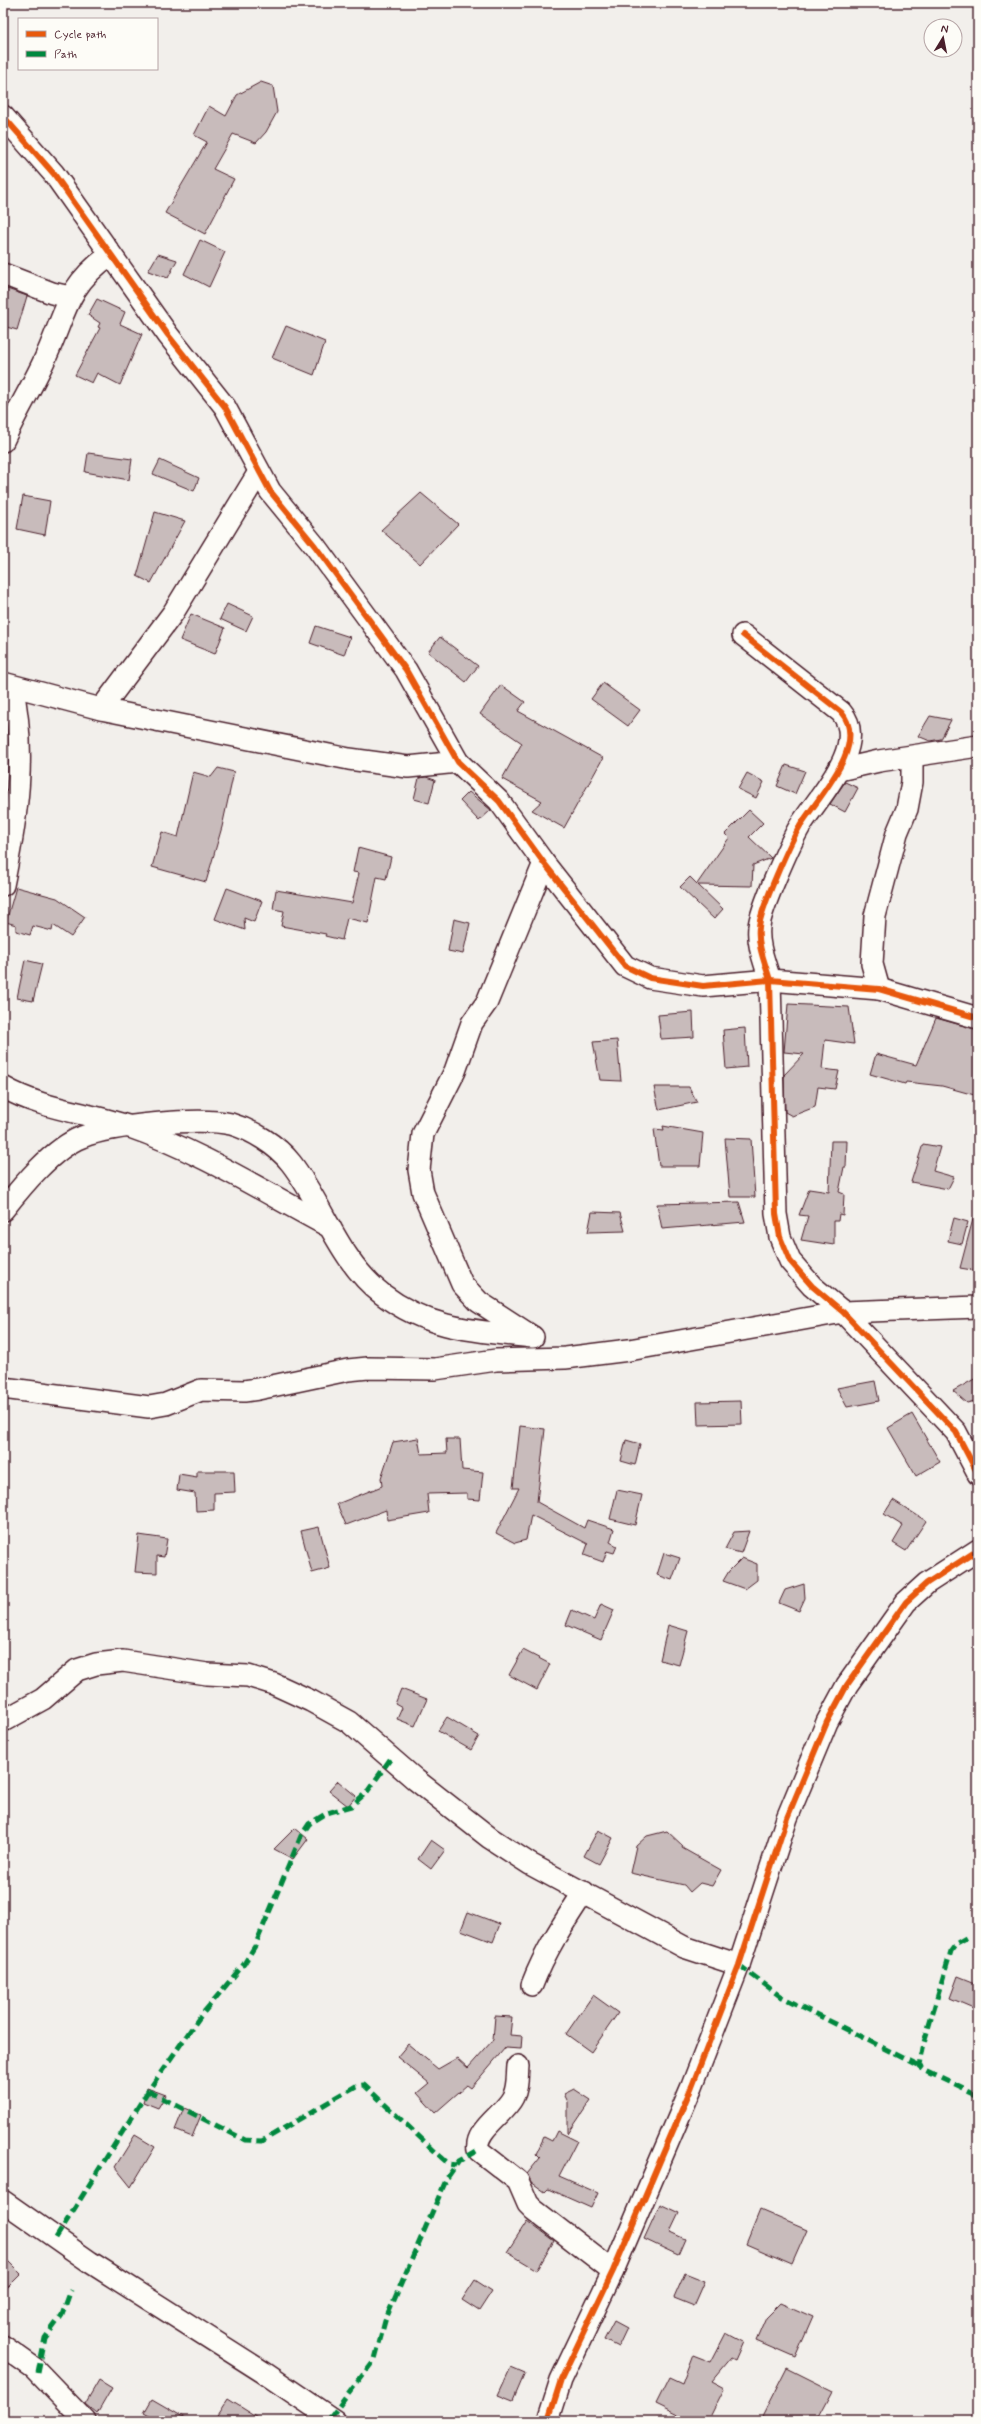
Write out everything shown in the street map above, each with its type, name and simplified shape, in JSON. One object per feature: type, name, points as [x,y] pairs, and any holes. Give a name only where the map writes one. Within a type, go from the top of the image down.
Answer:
[{"type":"street","points":[[3,116],[54,174],[168,335],[225,407],[259,472],[278,503],[315,546],[406,670],[458,762],[480,780],[499,801],[544,863],[625,966],[650,978],[703,986],[770,980],[879,989],[978,1018]]},
{"type":"street","points":[[3,441],[23,398],[42,366],[70,297],[82,278],[110,255]]},
{"type":"street","points":[[3,274],[52,293],[70,297]]},
{"type":"street","points":[[101,709],[173,613],[259,472]]},
{"type":"street","points":[[743,635],[847,720],[848,743],[839,770],[800,826],[762,914],[758,927],[759,944],[770,980],[777,1187],[776,1214],[780,1237],[790,1261],[812,1286],[843,1312],[956,1432],[978,1474]]},
{"type":"street","points":[[3,885],[13,835],[20,777],[20,741],[7,684],[101,709],[385,765],[408,767],[458,762]]},
{"type":"street","points":[[839,770],[879,761],[978,746]]},
{"type":"street","points":[[879,989],[872,964],[875,916],[897,833],[907,809],[912,782],[912,757]]},
{"type":"street","points":[[544,863],[487,1002],[472,1023],[455,1071],[423,1134],[419,1170],[423,1193],[462,1284],[479,1302],[565,1358]]},
{"type":"street","points":[[3,1087],[27,1099],[54,1108],[128,1126],[189,1152],[330,1227]]},
{"type":"street","points":[[3,1210],[51,1157],[80,1137],[128,1126],[220,1122],[232,1124],[250,1132],[271,1145],[290,1162],[330,1227],[364,1278],[381,1293],[407,1311],[455,1328],[533,1337]]},
{"type":"street","points":[[3,1388],[149,1407],[166,1404],[201,1390],[244,1391],[348,1370],[368,1368],[435,1369],[496,1360],[565,1358],[651,1346],[843,1312],[978,1307]]},
{"type":"street","points":[[548,2421],[561,2380],[613,2271],[670,2139],[739,1965],[787,1818],[827,1722],[847,1685],[906,1602],[927,1583],[978,1550]]},
{"type":"street","points":[[3,1721],[43,1699],[76,1670],[96,1664],[123,1661],[207,1674],[248,1676],[274,1684],[312,1700],[348,1722],[416,1780],[490,1838],[530,1864],[684,1947],[739,1965]]},
{"type":"street","points":[[532,1985],[556,1935],[584,1892]]},
{"type":"street","points":[[518,2066],[516,2089],[513,2097],[508,2106],[483,2133],[477,2146],[478,2150],[518,2181],[528,2204],[534,2210],[613,2271]]},
{"type":"street","points":[[3,2200],[90,2262],[257,2368],[335,2421]]},
{"type":"street","points":[[3,2346],[34,2368],[85,2421]]},
{"type":"building","points":[[261,82],[273,86],[277,112],[266,132],[256,143],[233,134],[213,169],[234,179],[205,234],[165,213],[207,142],[194,135],[209,106],[226,116],[237,95]]},
{"type":"building","points":[[200,240],[225,252],[209,287],[184,274]]},
{"type":"building","points":[[158,254],[177,260],[168,278],[148,271]]},
{"type":"building","points":[[7,289],[27,296],[17,330],[3,326],[3,303]]},
{"type":"building","points":[[97,299],[125,312],[120,324],[142,334],[120,385],[97,373],[92,383],[75,375],[100,328],[98,327],[100,323],[88,315]]},
{"type":"building","points":[[286,326],[325,342],[314,375],[272,358]]},
{"type":"building","points":[[88,453],[132,459],[129,480],[85,472]]},
{"type":"building","points":[[160,460],[199,478],[194,491],[153,474]]},
{"type":"building","points":[[421,493],[458,524],[420,564],[381,530]]},
{"type":"building","points":[[23,496],[50,501],[45,535],[17,529]]},
{"type":"building","points":[[155,512],[185,521],[151,583],[137,576]]},
{"type":"building","points":[[227,604],[253,616],[246,631],[220,619]]},
{"type":"building","points":[[191,614],[225,628],[215,654],[180,640]]},
{"type":"building","points":[[316,626],[350,637],[344,655],[310,643]]},
{"type":"building","points":[[440,637],[478,666],[466,682],[428,652]]},
{"type":"building","points":[[603,683],[640,710],[628,726],[591,699]]},
{"type":"building","points":[[501,685],[525,702],[518,711],[603,758],[564,828],[532,810],[542,801],[502,779],[522,743],[480,714]]},
{"type":"building","points":[[930,716],[951,720],[941,739],[930,741],[918,736]]},
{"type":"building","points":[[786,765],[805,771],[795,794],[777,786]]},
{"type":"building","points":[[218,768],[234,772],[222,827],[206,882],[152,867],[162,832],[178,837],[193,772],[211,777]]},
{"type":"building","points":[[747,773],[764,782],[756,798],[738,789]]},
{"type":"building","points":[[426,777],[435,780],[429,803],[414,799],[419,778]]},
{"type":"building","points":[[845,782],[858,788],[845,812],[830,804]]},
{"type":"building","points":[[469,792],[491,810],[479,821],[460,801]]},
{"type":"building","points":[[749,810],[763,823],[749,837],[771,858],[753,865],[752,886],[698,885],[723,909],[714,919],[680,887],[690,877],[697,884],[729,838],[725,834]]},
{"type":"building","points":[[358,848],[391,857],[386,879],[377,877],[368,923],[347,918],[342,940],[325,936],[326,934],[281,926],[284,911],[273,909],[276,890],[352,903],[359,873],[353,872]]},
{"type":"building","points":[[16,887],[57,898],[85,917],[71,937],[53,925],[52,931],[33,926],[30,935],[16,931],[16,925],[6,922]]},
{"type":"building","points":[[227,888],[262,901],[254,922],[244,918],[245,930],[215,919]]},
{"type":"building","points":[[454,919],[470,923],[463,954],[448,951]]},
{"type":"building","points":[[25,960],[42,964],[33,1001],[17,998]]},
{"type":"building","points":[[788,1004],[849,1007],[854,1044],[825,1040],[822,1069],[839,1071],[835,1089],[818,1087],[815,1107],[792,1116],[785,1112],[784,1075],[804,1054],[784,1052]]},
{"type":"building","points":[[693,1012],[694,1037],[661,1039],[658,1015]]},
{"type":"building","points":[[936,1018],[978,1030],[978,1096],[942,1086],[906,1082],[905,1084],[870,1074],[876,1054],[916,1065]]},
{"type":"building","points":[[745,1028],[747,1067],[726,1069],[723,1030]]},
{"type":"building","points":[[617,1040],[621,1081],[600,1080],[593,1042]]},
{"type":"building","points":[[654,1087],[689,1087],[697,1102],[659,1110]]},
{"type":"building","points":[[663,1126],[703,1133],[700,1166],[659,1166],[654,1129],[664,1130]]},
{"type":"building","points":[[725,1138],[751,1139],[755,1197],[730,1197]]},
{"type":"building","points":[[831,1141],[847,1141],[846,1167],[844,1167],[839,1192],[844,1194],[843,1215],[839,1214],[838,1221],[834,1221],[834,1245],[801,1240],[808,1216],[799,1215],[809,1189],[829,1192]]},
{"type":"building","points":[[923,1144],[940,1147],[933,1171],[954,1177],[948,1189],[911,1182]]},
{"type":"building","points":[[739,1202],[745,1222],[662,1229],[657,1204]]},
{"type":"building","points":[[592,1212],[620,1213],[625,1231],[588,1232]]},
{"type":"building","points":[[954,1218],[968,1222],[962,1244],[948,1241]]},
{"type":"building","points":[[973,1219],[978,1220],[978,1271],[960,1268]]},
{"type":"building","points":[[978,1377],[978,1400],[967,1403],[953,1391]]},
{"type":"building","points":[[875,1381],[879,1401],[847,1407],[837,1388]]},
{"type":"building","points":[[741,1401],[742,1424],[698,1425],[697,1402]]},
{"type":"building","points":[[912,1414],[940,1462],[916,1476],[888,1428]]},
{"type":"building","points":[[520,1426],[545,1429],[537,1502],[584,1528],[587,1520],[614,1529],[610,1542],[617,1546],[614,1553],[607,1551],[603,1562],[584,1555],[588,1544],[531,1515],[526,1540],[515,1543],[496,1533],[519,1488],[513,1488]]},
{"type":"building","points":[[418,1438],[421,1454],[447,1453],[446,1439],[460,1439],[462,1470],[483,1472],[480,1500],[467,1499],[467,1493],[427,1494],[429,1513],[387,1520],[386,1510],[346,1525],[337,1504],[382,1486],[381,1478],[393,1442]]},
{"type":"building","points":[[626,1440],[640,1444],[635,1465],[621,1461]]},
{"type":"building","points":[[197,1471],[234,1471],[235,1492],[214,1493],[214,1510],[196,1511],[195,1493],[177,1490],[179,1474],[197,1477]]},
{"type":"building","points":[[617,1490],[642,1495],[635,1525],[610,1519]]},
{"type":"building","points":[[893,1500],[926,1521],[906,1551],[893,1543],[903,1526],[884,1514]]},
{"type":"building","points":[[319,1527],[330,1568],[312,1573],[301,1531]]},
{"type":"building","points":[[749,1531],[741,1553],[725,1549],[734,1532]]},
{"type":"building","points":[[139,1535],[167,1539],[164,1557],[157,1556],[157,1573],[135,1572]]},
{"type":"building","points":[[664,1553],[680,1558],[672,1580],[657,1575]]},
{"type":"building","points":[[742,1558],[757,1564],[757,1580],[745,1589],[723,1581],[729,1571]]},
{"type":"building","points":[[804,1584],[805,1598],[799,1611],[779,1603],[785,1590]]},
{"type":"building","points":[[601,1604],[614,1610],[601,1640],[566,1625],[572,1610],[594,1620]]},
{"type":"building","points":[[668,1625],[688,1631],[679,1665],[660,1660]]},
{"type":"building","points":[[523,1650],[550,1664],[537,1690],[509,1675]]},
{"type":"building","points":[[401,1689],[427,1699],[415,1726],[397,1719],[402,1708],[395,1704]]},
{"type":"building","points":[[447,1717],[479,1736],[471,1750],[438,1731]]},
{"type":"building","points":[[338,1781],[356,1796],[348,1806],[329,1791]]},
{"type":"building","points":[[295,1828],[308,1839],[293,1859],[274,1849]]},
{"type":"building","points":[[598,1830],[613,1838],[599,1864],[584,1856]]},
{"type":"building","points":[[667,1831],[683,1846],[682,1848],[721,1870],[712,1886],[700,1883],[690,1892],[684,1885],[630,1873],[636,1846],[647,1836]]},
{"type":"building","points":[[431,1840],[445,1850],[431,1869],[418,1859]]},
{"type":"building","points":[[468,1912],[500,1924],[493,1942],[461,1930]]},
{"type":"building","points":[[958,1976],[978,1984],[978,2010],[950,1998]]},
{"type":"building","points":[[593,1995],[618,2013],[591,2052],[566,2034]]},
{"type":"building","points":[[495,2016],[512,2017],[510,2035],[522,2036],[521,2049],[505,2048],[471,2088],[467,2085],[435,2113],[417,2093],[429,2083],[397,2057],[408,2044],[438,2069],[457,2058],[468,2068],[493,2040]]},
{"type":"building","points":[[147,2088],[166,2095],[158,2108],[143,2102]]},
{"type":"building","points":[[574,2089],[591,2100],[568,2134],[568,2102],[564,2094]]},
{"type":"building","points":[[184,2108],[201,2115],[192,2137],[175,2130]]},
{"type":"building","points":[[557,2131],[577,2141],[559,2176],[598,2193],[591,2208],[548,2189],[545,2192],[531,2182],[527,2174],[540,2158],[536,2154],[544,2137],[552,2141]]},
{"type":"building","points":[[135,2135],[155,2147],[131,2187],[115,2167]]},
{"type":"building","points":[[660,2204],[679,2213],[670,2232],[685,2239],[678,2255],[644,2239]]},
{"type":"building","points":[[760,2210],[807,2230],[792,2264],[746,2244]]},
{"type":"building","points":[[527,2221],[554,2241],[537,2270],[507,2252]]},
{"type":"building","points":[[3,2256],[21,2274],[3,2292]]},
{"type":"building","points":[[685,2273],[705,2281],[694,2306],[674,2298]]},
{"type":"building","points":[[475,2280],[492,2291],[479,2311],[462,2300]]},
{"type":"building","points":[[781,2303],[813,2317],[795,2358],[756,2341],[766,2318]]},
{"type":"building","points":[[614,2321],[627,2328],[618,2347],[604,2340]]},
{"type":"building","points":[[726,2333],[743,2342],[735,2360],[731,2358],[711,2382],[724,2389],[708,2421],[691,2421],[656,2404],[669,2378],[682,2384],[693,2355],[711,2362]]},
{"type":"building","points":[[511,2367],[525,2373],[513,2401],[498,2395]]},
{"type":"building","points":[[787,2368],[833,2391],[817,2421],[770,2421],[762,2417]]},
{"type":"building","points":[[99,2380],[112,2388],[97,2414],[85,2404]]},
{"type":"building","points":[[152,2399],[190,2421],[158,2421],[144,2413]]},
{"type":"building","points":[[228,2399],[263,2421],[214,2421]]},
{"type":"marked path","points":[[56,2238],[148,2091],[199,2018],[244,1964],[255,1946],[301,1836],[309,1824],[327,1813],[351,1806],[367,1792],[391,1758]]},
{"type":"marked path","points":[[966,1938],[957,1943],[951,1951],[922,2049],[919,2066],[924,2070],[978,2096]]},
{"type":"marked path","points":[[739,1965],[780,1996],[919,2066]]},
{"type":"marked path","points":[[148,2091],[245,2140],[262,2141],[356,2086],[364,2085],[449,2164],[456,2165]]},
{"type":"marked path","points":[[330,2418],[375,2359],[385,2321],[447,2178],[459,2161],[478,2150]]},
{"type":"marked path","points":[[38,2373],[45,2338],[62,2315],[71,2290]]},
{"type":"cycle path","points":[[3,116],[54,174],[168,335],[225,407],[270,491],[315,546],[406,670],[458,762],[499,801],[544,863],[625,966],[650,978],[703,986],[770,980],[879,989],[978,1018]]},
{"type":"cycle path","points":[[743,635],[841,712],[848,725],[849,740],[845,755],[838,771],[800,826],[776,876],[764,906],[759,927],[760,947],[770,980],[776,1214],[780,1237],[790,1261],[812,1286],[843,1312],[956,1432],[978,1474]]},
{"type":"cycle path","points":[[548,2421],[561,2380],[613,2271],[692,2086],[739,1965],[787,1818],[827,1722],[847,1685],[906,1602],[927,1583],[978,1550]]}]
